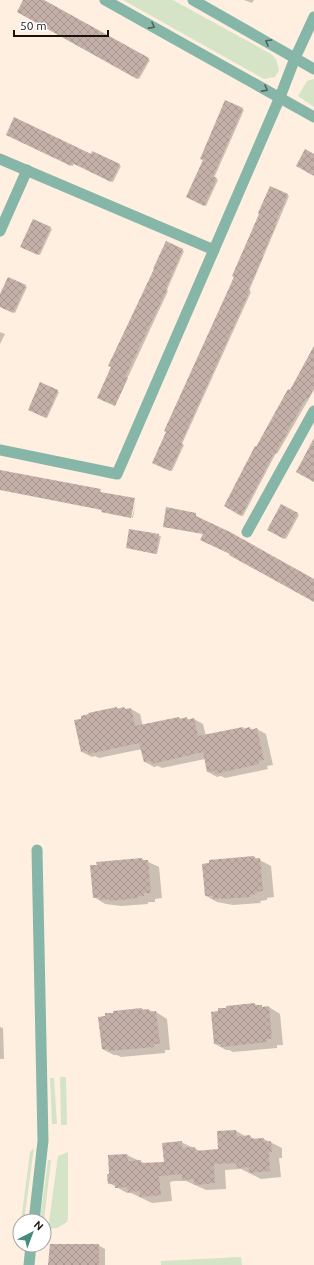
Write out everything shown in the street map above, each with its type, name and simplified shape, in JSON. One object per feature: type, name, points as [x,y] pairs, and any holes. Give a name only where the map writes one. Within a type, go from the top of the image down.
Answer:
[{"type":"street","points":[[105,0],[314,117]]},
{"type":"street","points":[[193,0],[314,68]]},
{"type":"street","points":[[0,450],[117,474],[280,97],[295,58],[314,17]]},
{"type":"street","points":[[0,159],[214,250]]},
{"type":"street","points":[[0,231],[27,170]]},
{"type":"street","points":[[247,532],[314,411]]},
{"type":"street","points":[[35,1213],[43,1141],[37,850]]},
{"type":"street","points":[[29,1265],[30,1253]]},
{"type":"green space","points":[[123,0],[173,0],[271,54],[276,59],[279,70],[275,77],[264,79]]},
{"type":"green space","points":[[314,79],[314,107],[298,96],[307,81]]},
{"type":"green space","points":[[60,1077],[66,1077],[67,1125],[61,1125]]},
{"type":"green space","points":[[50,1078],[54,1078],[57,1124],[52,1124]]},
{"type":"green space","points":[[34,1148],[25,1213],[22,1213],[30,1152]]},
{"type":"green space","points":[[68,1152],[68,1218],[67,1222],[57,1228],[52,1229],[52,1213],[50,1213],[58,1156]]},
{"type":"green space","points":[[48,1160],[51,1160],[45,1213],[41,1213]]},
{"type":"green space","points":[[241,1257],[242,1265],[161,1265],[161,1261]]},
{"type":"building","points":[[23,0],[44,0],[149,58],[137,79],[17,12]]},
{"type":"building","points":[[225,100],[243,108],[213,176],[217,178],[204,206],[186,197],[203,160],[200,159]]},
{"type":"building","points":[[14,117],[91,154],[92,151],[120,164],[111,182],[72,163],[71,166],[6,135]]},
{"type":"building","points":[[305,149],[314,154],[314,176],[296,166]]},
{"type":"building","points":[[270,186],[288,194],[262,256],[263,257],[248,289],[250,290],[181,443],[183,444],[170,471],[152,463],[166,432],[164,431],[234,277],[232,276]]},
{"type":"building","points":[[33,219],[51,227],[38,255],[20,247]]},
{"type":"building","points":[[166,241],[183,249],[166,288],[167,289],[125,377],[128,378],[115,406],[97,398],[111,367],[108,366]]},
{"type":"building","points":[[8,277],[26,285],[13,313],[0,307],[0,294]]},
{"type":"building","points":[[314,346],[314,388],[308,399],[306,398],[275,454],[274,453],[241,516],[224,506],[255,446],[256,447],[288,389],[290,390]]},
{"type":"building","points":[[40,382],[58,390],[46,418],[28,410]]},
{"type":"building","points":[[314,438],[314,482],[296,472]]},
{"type":"building","points":[[0,470],[101,489],[100,492],[135,498],[131,518],[101,512],[102,510],[0,490]]},
{"type":"building","points":[[281,504],[298,513],[284,539],[267,530]]},
{"type":"building","points":[[166,507],[196,513],[196,516],[230,532],[314,579],[314,602],[229,555],[230,554],[200,540],[203,534],[163,527]]},
{"type":"building","points":[[129,529],[159,534],[156,554],[126,548]]},
{"type":"building","points":[[117,707],[117,709],[124,707],[125,709],[131,708],[135,726],[179,717],[180,719],[187,717],[187,720],[194,718],[198,736],[243,727],[243,729],[250,727],[250,730],[257,728],[264,760],[259,761],[259,764],[215,774],[214,771],[207,772],[203,752],[152,764],[151,761],[144,762],[139,743],[89,754],[88,751],[81,752],[74,720],[81,719],[81,716],[89,714],[88,713]]},
{"type":"building","points":[[254,856],[255,859],[260,858],[263,891],[256,892],[257,894],[250,895],[250,897],[213,899],[212,896],[205,896],[202,864],[209,863],[209,860]]},
{"type":"building","points":[[142,858],[142,860],[148,860],[151,893],[144,893],[144,896],[137,896],[138,898],[109,901],[109,899],[100,900],[100,897],[93,898],[90,865],[97,865],[96,862]]},
{"type":"building","points":[[255,1003],[255,1005],[262,1005],[262,1007],[269,1006],[272,1039],[266,1039],[267,1042],[221,1047],[221,1044],[214,1044],[211,1012],[218,1011],[218,1008],[226,1008],[226,1006]]},
{"type":"building","points":[[142,1008],[142,1010],[149,1009],[150,1012],[156,1011],[160,1044],[154,1044],[154,1047],[109,1051],[109,1049],[102,1049],[98,1017],[105,1016],[105,1013],[113,1013],[113,1011]]},
{"type":"building","points":[[236,1130],[237,1137],[250,1135],[250,1139],[264,1138],[264,1142],[271,1141],[272,1152],[269,1152],[270,1171],[249,1173],[249,1167],[237,1168],[236,1163],[214,1164],[215,1183],[194,1185],[194,1179],[182,1180],[182,1174],[159,1176],[161,1195],[140,1197],[139,1191],[128,1192],[127,1187],[115,1188],[115,1183],[108,1184],[108,1155],[127,1154],[128,1161],[141,1160],[141,1163],[164,1162],[162,1143],[182,1141],[182,1148],[195,1147],[196,1151],[218,1149],[217,1131]]},
{"type":"building","points":[[52,1244],[99,1244],[99,1265],[48,1265],[49,1253],[52,1253]]}]
